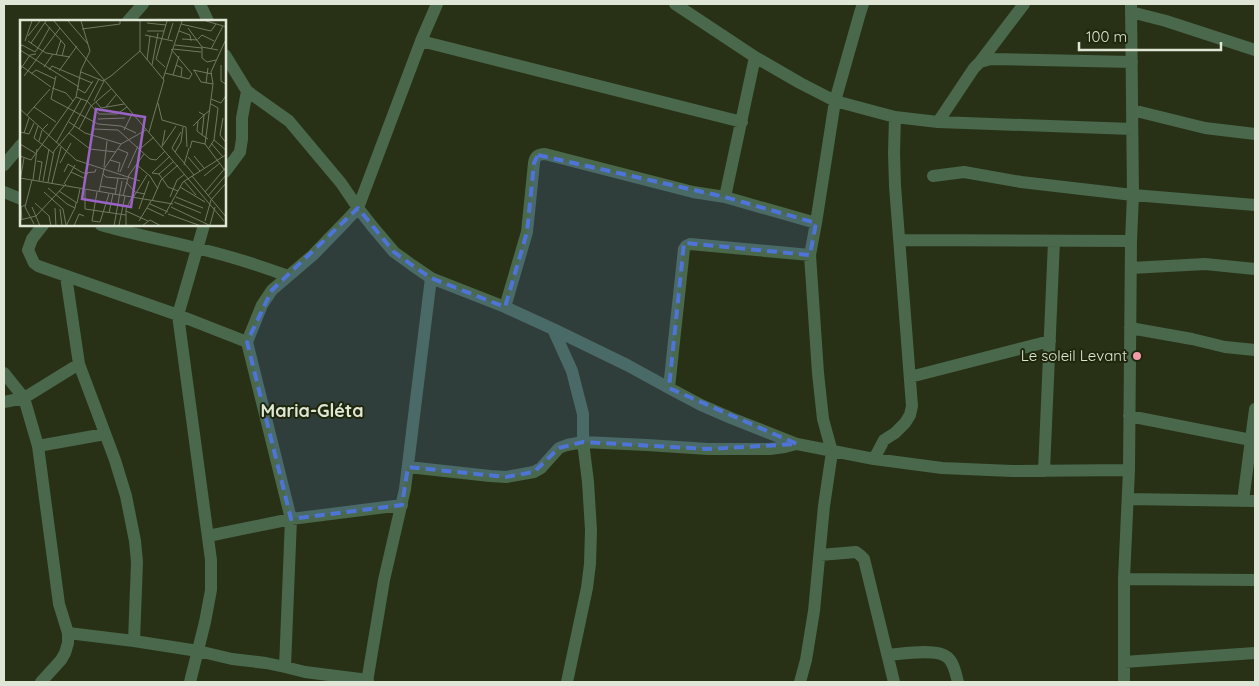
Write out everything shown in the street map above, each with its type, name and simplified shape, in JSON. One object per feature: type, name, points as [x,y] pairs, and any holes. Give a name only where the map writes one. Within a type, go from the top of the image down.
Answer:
[{"type":"street","points":[[129,20],[143,4]]},
{"type":"street","points":[[200,4],[208,20]]},
{"type":"street","points":[[284,666],[291,519],[247,342],[262,305],[272,290],[313,255],[358,208],[421,41],[437,4]]},
{"type":"street","points":[[678,4],[755,57],[835,102],[895,117],[938,122],[1132,129]]},
{"type":"street","points":[[800,682],[806,660],[814,610],[824,506],[832,452],[824,419],[818,374],[810,255],[835,102],[863,4]]},
{"type":"street","points":[[938,122],[974,68],[1024,4]]},
{"type":"street","points":[[1124,682],[1124,579],[1129,470],[1133,196],[1131,8],[1255,50]]},
{"type":"street","points":[[421,41],[742,122]]},
{"type":"street","points":[[725,197],[755,57]]},
{"type":"street","points":[[226,58],[246,91],[289,121],[341,183],[358,208],[394,252],[412,265],[431,278],[505,306],[731,418],[797,444],[874,459],[942,468],[1012,471],[1129,470]]},
{"type":"street","points":[[980,62],[991,59],[1132,62]]},
{"type":"street","points":[[226,171],[240,152],[246,91]]},
{"type":"street","points":[[1132,110],[1205,128],[1255,134]]},
{"type":"street","points":[[874,459],[884,440],[905,423],[910,415],[912,406],[894,153],[895,117]]},
{"type":"street","points":[[4,165],[20,146]]},
{"type":"street","points":[[505,306],[527,232],[534,162],[535,157],[538,155],[545,154],[693,192],[725,197],[816,223]]},
{"type":"street","points":[[933,176],[964,172],[1021,182],[1133,196],[1255,205]]},
{"type":"street","points":[[4,192],[20,199]]},
{"type":"street","points":[[42,226],[32,239],[28,250],[38,266],[178,315],[247,342]]},
{"type":"street","points":[[105,226],[250,262],[288,276]]},
{"type":"street","points":[[190,682],[212,590],[211,560],[178,315],[204,226]]},
{"type":"street","points":[[900,240],[1131,241]]},
{"type":"street","points":[[1044,471],[1054,241]]},
{"type":"street","points":[[669,388],[684,249],[686,246],[690,244],[810,255]]},
{"type":"street","points":[[1131,268],[1205,264],[1255,269]]},
{"type":"street","points":[[66,276],[79,364],[120,475],[135,541],[137,562],[134,641]]},
{"type":"street","points":[[68,633],[134,641],[232,659],[284,666],[305,672],[368,681],[384,580],[402,505],[408,467],[431,278]]},
{"type":"street","points":[[1130,328],[1255,350]]},
{"type":"street","points":[[553,329],[572,371],[583,414],[583,442],[591,530],[587,588],[567,682]]},
{"type":"street","points":[[910,377],[1050,341]]},
{"type":"street","points":[[4,402],[24,398],[79,364]]},
{"type":"street","points":[[4,373],[24,398],[38,446],[59,604],[68,633],[65,653],[41,682]]},
{"type":"street","points":[[1128,500],[1249,501],[1251,440],[1255,409]]},
{"type":"street","points":[[1129,416],[1251,440]]},
{"type":"street","points":[[38,446],[105,434]]},
{"type":"street","points":[[408,467],[506,476],[534,472],[541,468],[559,448],[583,442],[647,444],[708,449],[770,448],[797,444]]},
{"type":"street","points":[[208,536],[291,519],[402,505]]},
{"type":"street","points":[[820,555],[856,552],[864,560],[894,682]]},
{"type":"street","points":[[1124,579],[1255,580]]},
{"type":"street","points":[[888,655],[941,653],[949,658],[958,682]]},
{"type":"street","points":[[1124,662],[1255,653]]},
{"type":"highlighted area","points":[[538,155],[725,197],[816,223],[810,255],[684,243],[669,388],[797,444],[708,449],[583,442],[559,448],[534,472],[506,477],[408,467],[402,505],[291,519],[247,342],[272,290],[358,208],[394,252],[431,278],[505,307],[527,232],[534,163]]},
{"type":"place","name":"Le soleil Levant","points":[[1137,356]]},
{"type":"district","name":"Maria-Gléta","points":[[312,411]]}]
